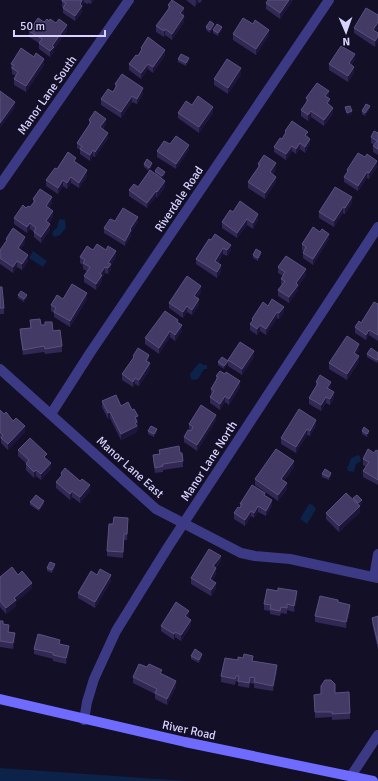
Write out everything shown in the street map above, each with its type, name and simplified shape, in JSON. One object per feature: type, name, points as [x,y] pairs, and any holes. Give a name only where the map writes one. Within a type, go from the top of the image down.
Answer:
[{"type":"main road","name":"River Road","points":[[0,699],[84,720],[373,781]]},
{"type":"street","name":"Manor Lane South","points":[[0,185],[129,0]]},
{"type":"street","name":"Riverdale Road","points":[[51,414],[90,353],[329,0]]},
{"type":"street","name":"Manor Lane North","points":[[84,720],[87,702],[94,679],[116,631],[378,227]]},
{"type":"street","name":"Manor Lane East","points":[[0,368],[156,509],[241,552],[255,556],[290,559],[376,577]]},
{"type":"street","points":[[376,577],[378,554]]},
{"type":"street","points":[[351,776],[378,734]]},
{"type":"water","points":[[59,220],[65,220],[66,228],[60,235],[55,237],[52,235],[53,231],[57,228]]},
{"type":"water","points":[[33,251],[47,261],[43,267],[29,258]]},
{"type":"water","points":[[200,363],[207,365],[207,369],[204,369],[198,379],[193,380],[191,379],[190,374]]},
{"type":"water","points":[[358,455],[360,456],[361,461],[356,464],[354,472],[348,471],[347,467],[351,458]]},
{"type":"water","points":[[309,504],[313,505],[316,509],[307,524],[300,519]]},
{"type":"water","points":[[0,768],[187,781],[0,781]]},
{"type":"building","points":[[62,0],[82,0],[80,4],[82,6],[75,16],[63,8],[66,3]]},
{"type":"building","points":[[172,0],[184,8],[180,13],[184,16],[172,34],[165,29],[164,31],[156,26],[170,7],[168,5]]},
{"type":"building","points":[[268,0],[289,0],[280,13],[266,3]]},
{"type":"building","points":[[366,8],[378,15],[378,22],[373,30],[378,33],[375,41],[354,28]]},
{"type":"building","points":[[38,18],[44,22],[47,19],[49,21],[50,19],[56,23],[59,19],[67,25],[50,51],[39,43],[42,39],[29,31]]},
{"type":"building","points":[[243,18],[253,24],[255,20],[269,30],[256,49],[233,34]]},
{"type":"building","points":[[210,21],[214,24],[210,30],[206,27]]},
{"type":"building","points":[[217,24],[222,27],[218,33],[213,30]]},
{"type":"building","points":[[148,37],[165,50],[153,67],[148,64],[141,73],[129,64],[136,55],[138,56]]},
{"type":"building","points":[[341,46],[355,54],[349,63],[354,67],[348,76],[329,64]]},
{"type":"building","points":[[21,48],[34,57],[36,53],[44,59],[26,86],[14,79],[18,72],[12,68],[14,65],[11,64]]},
{"type":"building","points":[[181,54],[189,58],[186,63],[178,59]]},
{"type":"building","points":[[227,59],[241,68],[228,88],[214,79]]},
{"type":"building","points":[[122,74],[143,88],[137,99],[132,96],[121,112],[101,99],[108,89],[113,92],[117,85],[115,84]]},
{"type":"building","points":[[317,83],[329,91],[325,96],[330,99],[327,103],[333,108],[324,120],[311,111],[308,115],[301,110],[308,100],[306,98]]},
{"type":"building","points":[[0,91],[15,102],[0,123]]},
{"type":"building","points":[[198,96],[213,107],[199,127],[178,113],[186,101],[192,105]]},
{"type":"building","points":[[366,104],[370,106],[365,113],[362,111]]},
{"type":"building","points":[[350,106],[352,111],[347,113],[345,107]]},
{"type":"building","points":[[95,111],[106,119],[100,127],[108,133],[95,152],[93,150],[90,155],[80,149],[82,146],[77,143],[91,122],[89,120]]},
{"type":"building","points":[[292,121],[308,132],[305,135],[310,139],[305,147],[300,143],[296,149],[292,146],[286,154],[274,147],[280,138],[282,139],[286,132],[285,131]]},
{"type":"building","points":[[374,131],[378,133],[378,149],[373,146],[377,141],[371,137]]},
{"type":"building","points":[[176,136],[189,145],[176,164],[157,151],[164,141],[170,144]]},
{"type":"building","points":[[68,152],[76,158],[74,161],[87,170],[79,183],[71,177],[67,183],[63,180],[58,188],[46,180],[55,168],[57,169]]},
{"type":"building","points":[[358,153],[365,157],[367,154],[377,161],[369,173],[367,172],[358,186],[344,177]]},
{"type":"building","points":[[264,155],[276,163],[270,172],[276,177],[265,193],[248,182],[260,165],[258,164]]},
{"type":"building","points":[[147,159],[152,163],[149,168],[144,164]]},
{"type":"building","points":[[158,167],[165,172],[162,176],[155,171]]},
{"type":"building","points":[[150,170],[165,181],[147,203],[129,190],[134,184],[138,187]]},
{"type":"building","points":[[335,187],[352,197],[334,221],[319,212]]},
{"type":"building","points":[[40,189],[52,197],[46,206],[53,211],[46,221],[50,224],[41,237],[34,232],[36,228],[30,223],[27,227],[14,218],[23,205],[26,208],[28,206],[30,207],[35,201],[33,199]]},
{"type":"building","points":[[240,201],[258,214],[253,223],[247,219],[237,233],[222,222],[230,210],[233,212]]},
{"type":"building","points":[[123,208],[138,217],[130,229],[131,230],[125,241],[104,228],[110,219],[115,221]]},
{"type":"building","points":[[313,227],[320,232],[322,229],[329,234],[313,259],[303,253],[306,247],[302,244]]},
{"type":"building","points":[[13,228],[25,237],[18,248],[28,255],[22,264],[17,261],[13,267],[0,258],[0,250]]},
{"type":"building","points":[[215,234],[231,245],[227,250],[223,248],[215,261],[221,265],[217,272],[196,259],[209,239],[211,240]]},
{"type":"building","points":[[97,244],[106,250],[108,246],[116,251],[108,263],[111,264],[108,268],[105,267],[96,284],[84,276],[90,267],[83,263],[85,260],[80,257],[87,246],[93,250]]},
{"type":"building","points":[[256,249],[261,252],[258,258],[253,255]]},
{"type":"building","points":[[286,256],[306,269],[296,283],[298,285],[289,297],[278,290],[285,281],[281,279],[285,272],[278,267]]},
{"type":"building","points":[[187,276],[201,286],[194,296],[199,299],[192,310],[187,306],[183,312],[169,303]]},
{"type":"building","points":[[72,284],[87,293],[70,321],[54,312],[56,308],[51,305],[57,295],[63,299]]},
{"type":"building","points":[[0,287],[2,287],[4,308],[0,308]]},
{"type":"building","points":[[21,291],[27,295],[24,299],[18,295]]},
{"type":"building","points":[[272,299],[284,307],[279,313],[277,312],[266,329],[260,325],[257,329],[250,324],[253,320],[252,319],[263,302],[268,306]]},
{"type":"building","points":[[374,302],[378,304],[378,335],[369,330],[366,335],[355,327],[359,321],[361,323]]},
{"type":"building","points":[[165,311],[178,320],[177,322],[182,325],[175,335],[170,331],[159,348],[145,338]]},
{"type":"building","points":[[40,319],[41,325],[45,325],[45,322],[52,322],[53,331],[60,330],[62,346],[45,349],[44,346],[23,350],[20,329],[31,328],[30,320]]},
{"type":"building","points":[[347,336],[359,344],[354,353],[359,356],[347,374],[329,363]]},
{"type":"building","points":[[240,342],[254,351],[242,369],[228,360]]},
{"type":"building","points":[[138,348],[149,355],[146,361],[150,363],[139,380],[135,378],[133,382],[122,374],[134,357],[133,356]]},
{"type":"building","points":[[371,348],[378,353],[377,360],[367,354]]},
{"type":"building","points":[[222,357],[228,361],[224,366],[218,362]]},
{"type":"building","points":[[220,371],[225,374],[226,372],[240,381],[229,399],[225,396],[220,404],[210,397],[214,391],[211,389],[218,377],[216,376]]},
{"type":"building","points":[[320,375],[331,382],[327,388],[334,392],[330,399],[326,397],[321,405],[309,398],[318,383],[316,382]]},
{"type":"building","points":[[116,395],[121,406],[128,402],[132,410],[134,409],[138,416],[135,417],[137,422],[135,423],[137,426],[121,434],[110,412],[108,413],[102,401]]},
{"type":"building","points":[[201,405],[216,415],[197,445],[184,437],[188,430],[191,431],[193,427],[189,424]]},
{"type":"building","points":[[299,409],[316,420],[310,431],[307,429],[296,447],[281,438]]},
{"type":"building","points":[[0,410],[4,414],[6,412],[13,421],[16,418],[25,426],[8,444],[1,438],[3,435],[0,432]]},
{"type":"building","points":[[151,426],[157,429],[154,434],[148,431]]},
{"type":"building","points":[[364,427],[369,431],[367,434],[362,431]]},
{"type":"building","points":[[30,438],[47,454],[44,457],[51,463],[41,474],[36,470],[34,472],[26,464],[29,460],[18,450]]},
{"type":"building","points":[[179,446],[183,461],[163,464],[163,466],[155,468],[153,455],[160,454],[159,450]]},
{"type":"building","points":[[276,449],[294,461],[281,479],[287,483],[278,495],[255,479]]},
{"type":"building","points":[[368,449],[374,453],[376,450],[378,451],[378,480],[363,471],[369,462],[363,459]]},
{"type":"building","points":[[65,468],[80,481],[82,479],[90,485],[80,497],[72,491],[70,494],[56,482],[62,475],[61,473]]},
{"type":"building","points":[[325,469],[331,473],[329,477],[322,474]]},
{"type":"building","points":[[252,485],[265,493],[264,495],[272,500],[266,511],[258,506],[254,513],[251,511],[245,520],[234,513],[238,507],[240,508],[242,504],[240,504]]},
{"type":"building","points":[[346,493],[360,506],[339,526],[326,513]]},
{"type":"building","points":[[36,495],[44,501],[39,509],[30,502]]},
{"type":"building","points":[[357,495],[362,500],[358,503],[353,498]]},
{"type":"building","points":[[114,517],[128,518],[127,534],[124,534],[123,552],[107,551],[109,524],[113,524]]},
{"type":"building","points":[[209,549],[221,556],[213,566],[216,568],[210,579],[216,583],[211,590],[191,578]]},
{"type":"building","points":[[50,562],[55,564],[52,570],[47,568]]},
{"type":"building","points":[[12,567],[18,575],[22,571],[32,583],[14,598],[16,600],[6,608],[0,601],[0,577]]},
{"type":"building","points":[[100,569],[111,575],[95,602],[78,593],[91,571],[97,575]]},
{"type":"building","points":[[278,588],[297,591],[294,606],[287,604],[287,608],[281,607],[280,611],[270,609],[271,605],[264,604],[267,589],[278,591]]},
{"type":"building","points":[[320,596],[338,600],[338,602],[350,605],[346,622],[315,616]]},
{"type":"building","points":[[176,602],[189,611],[185,616],[191,620],[181,635],[175,632],[174,634],[161,626]]},
{"type":"building","points":[[378,616],[378,644],[372,618]]},
{"type":"building","points":[[0,621],[3,621],[3,624],[9,625],[8,632],[15,633],[13,643],[0,641]]},
{"type":"building","points":[[38,634],[60,640],[59,644],[69,646],[66,658],[53,655],[53,653],[34,649]]},
{"type":"building","points":[[195,649],[202,654],[199,660],[191,656]]},
{"type":"building","points":[[244,654],[253,656],[252,661],[277,665],[273,686],[254,682],[255,678],[250,677],[249,683],[238,681],[239,676],[236,676],[235,679],[221,676],[225,658],[238,660],[238,657],[243,658]]},
{"type":"building","points":[[139,664],[147,667],[149,664],[162,670],[160,673],[176,681],[167,699],[155,693],[157,689],[133,677]]},
{"type":"building","points":[[325,680],[331,680],[335,684],[335,693],[349,692],[350,713],[332,714],[332,712],[315,712],[314,695],[321,694],[321,686]]}]
